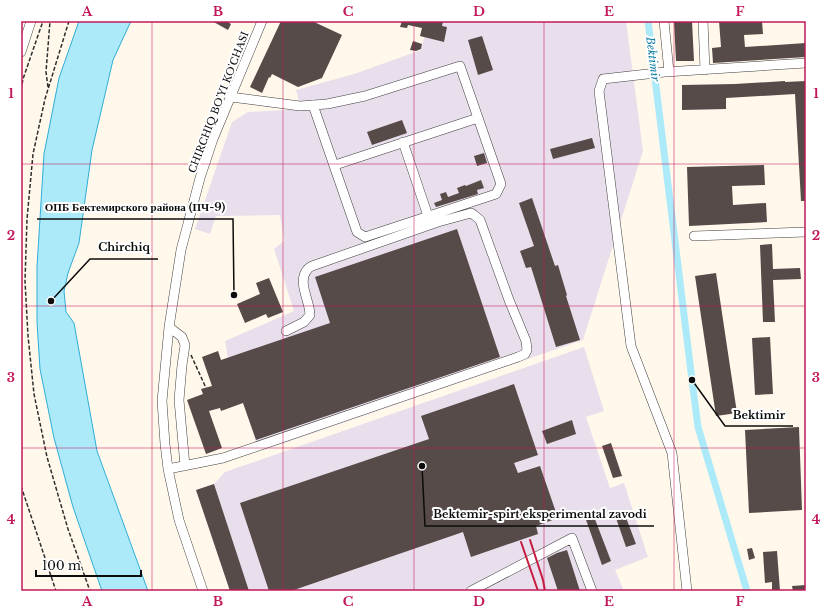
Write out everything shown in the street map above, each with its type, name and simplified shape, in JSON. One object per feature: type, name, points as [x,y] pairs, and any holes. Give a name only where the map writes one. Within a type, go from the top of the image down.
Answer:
[{"type":"street","points":[[21,52],[31,21]]},
{"type":"street","name":"CHIRCHIQ BO'YI KO'CHASI","points":[[203,591],[179,520],[168,469],[162,401],[169,328],[181,250],[200,178],[213,139],[262,21]]},
{"type":"street","points":[[664,21],[667,72]]},
{"type":"street","points":[[703,21],[705,70]]},
{"type":"street","points":[[687,591],[672,453],[631,346],[599,91],[603,79],[667,72],[806,63]]},
{"type":"street","points":[[231,97],[300,106],[313,105],[327,104],[365,96],[460,66],[501,184],[496,194],[365,236],[357,232],[313,105]]},
{"type":"street","points":[[335,165],[478,118]]},
{"type":"street","points":[[403,142],[428,216]]},
{"type":"street","points":[[168,469],[223,458],[518,357],[525,354],[527,350],[526,341],[509,300],[480,220],[470,213],[438,222],[312,266],[306,270],[302,282],[310,315],[304,322],[286,331]]},
{"type":"street","points":[[694,236],[806,232]]},
{"type":"street","points":[[169,328],[182,337],[185,345],[179,400],[185,466]]},
{"type":"street","points":[[473,591],[572,538],[592,591]]},
{"type":"path","points":[[21,90],[43,21]]},
{"type":"path","points":[[48,89],[46,72],[50,21]]},
{"type":"path","points":[[69,21],[48,89],[33,154],[26,219],[25,281],[28,336],[34,394],[47,456],[68,530],[90,591]]},
{"type":"path","points":[[185,345],[193,358],[206,388]]},
{"type":"path","points":[[21,486],[56,591]]},
{"type":"shaded area","points":[[428,21],[626,21],[643,151],[583,340],[264,450],[256,441],[228,358],[225,341],[294,311],[274,249],[284,241],[280,215],[216,216],[210,234],[195,229],[232,122],[248,112],[301,109],[296,90],[354,74],[421,50]]},
{"type":"shaded area","points":[[584,347],[604,411],[586,417],[610,488],[624,483],[648,557],[615,570],[624,591],[230,591],[196,490],[214,484],[225,472]]},
{"type":"water","points":[[79,21],[131,21],[113,60],[92,150],[79,243],[68,273],[64,291],[66,312],[74,323],[97,451],[148,591],[102,591],[73,507],[54,438],[40,369],[37,322],[37,267],[44,154],[59,78]]},
{"type":"building","points":[[212,21],[226,21],[231,24],[228,30]]},
{"type":"building","points":[[281,21],[312,21],[342,35],[322,78],[298,87],[272,74],[270,78],[269,77],[262,93],[250,87]]},
{"type":"building","points":[[402,21],[443,21],[442,26],[447,27],[444,42],[420,36],[422,28],[408,25],[407,28],[400,27]]},
{"type":"building","points":[[674,21],[692,21],[694,61],[676,61]]},
{"type":"building","points":[[719,21],[762,21],[763,34],[744,35],[745,47],[806,43],[806,57],[713,63],[712,48],[721,47]]},
{"type":"building","points":[[482,36],[493,70],[478,75],[468,40]]},
{"type":"building","points":[[413,41],[422,44],[421,49],[416,51],[410,50]]},
{"type":"building","points":[[806,81],[806,201],[801,201],[795,94],[726,98],[726,109],[682,110],[682,85]]},
{"type":"building","points":[[402,120],[407,133],[372,145],[367,132]]},
{"type":"building","points":[[592,138],[595,148],[553,159],[550,149]]},
{"type":"building","points":[[484,153],[487,163],[477,166],[474,156]]},
{"type":"building","points":[[764,165],[765,185],[732,186],[733,205],[766,203],[767,222],[689,226],[687,167]]},
{"type":"building","points":[[481,180],[484,188],[477,190],[478,194],[436,207],[434,203],[442,200],[440,194],[446,192],[448,197],[459,193],[457,188]]},
{"type":"building","points":[[532,198],[555,266],[558,265],[580,340],[556,347],[531,267],[526,268],[520,251],[534,246],[519,203]]},
{"type":"building","points":[[457,229],[500,357],[256,440],[243,403],[221,411],[220,408],[209,411],[222,448],[206,454],[187,400],[203,394],[201,389],[212,386],[202,357],[218,351],[221,360],[330,323],[315,277]]},
{"type":"building","points":[[772,244],[773,269],[800,268],[801,279],[773,280],[775,322],[763,322],[760,245]]},
{"type":"building","points":[[716,273],[737,413],[716,416],[695,276]]},
{"type":"building","points":[[269,278],[283,312],[268,318],[266,314],[245,323],[237,304],[260,294],[256,283]]},
{"type":"building","points":[[770,337],[773,394],[755,395],[752,338]]},
{"type":"building","points":[[514,384],[538,455],[514,463],[518,473],[540,466],[558,518],[536,526],[538,534],[471,557],[463,532],[291,591],[269,591],[240,503],[429,439],[421,416]]},
{"type":"building","points":[[572,420],[576,434],[547,444],[542,431]]},
{"type":"building","points":[[799,427],[802,510],[749,513],[745,430]]},
{"type":"building","points":[[611,443],[622,476],[613,478],[602,446]]},
{"type":"building","points":[[214,484],[249,591],[230,591],[196,490]]},
{"type":"building","points":[[593,514],[611,561],[602,565],[585,517]]},
{"type":"building","points":[[625,515],[636,544],[626,547],[616,518]]},
{"type":"building","points":[[752,548],[755,558],[749,560],[747,549]]},
{"type":"building","points":[[567,550],[580,591],[558,591],[547,558]]},
{"type":"building","points":[[777,551],[780,591],[772,591],[772,582],[765,583],[763,552]]},
{"type":"building","points":[[806,585],[806,591],[793,591],[792,586]]},
{"type":"waterway","name":"Bektimir","points":[[648,21],[698,427],[747,591]]},
{"type":"railway","points":[[530,540],[545,591]]},
{"type":"railway","points":[[521,542],[538,591]]},
{"type":"place","name":"ОПБ Бектемирского района (ПЧ-9)","points":[[234,295]]},
{"type":"place","name":"Chirchiq","points":[[51,301]]},
{"type":"place","name":"Bektimir","points":[[692,380]]},
{"type":"place","name":"Bektemir-spirt eksperimental zavodi","points":[[422,466]]}]
